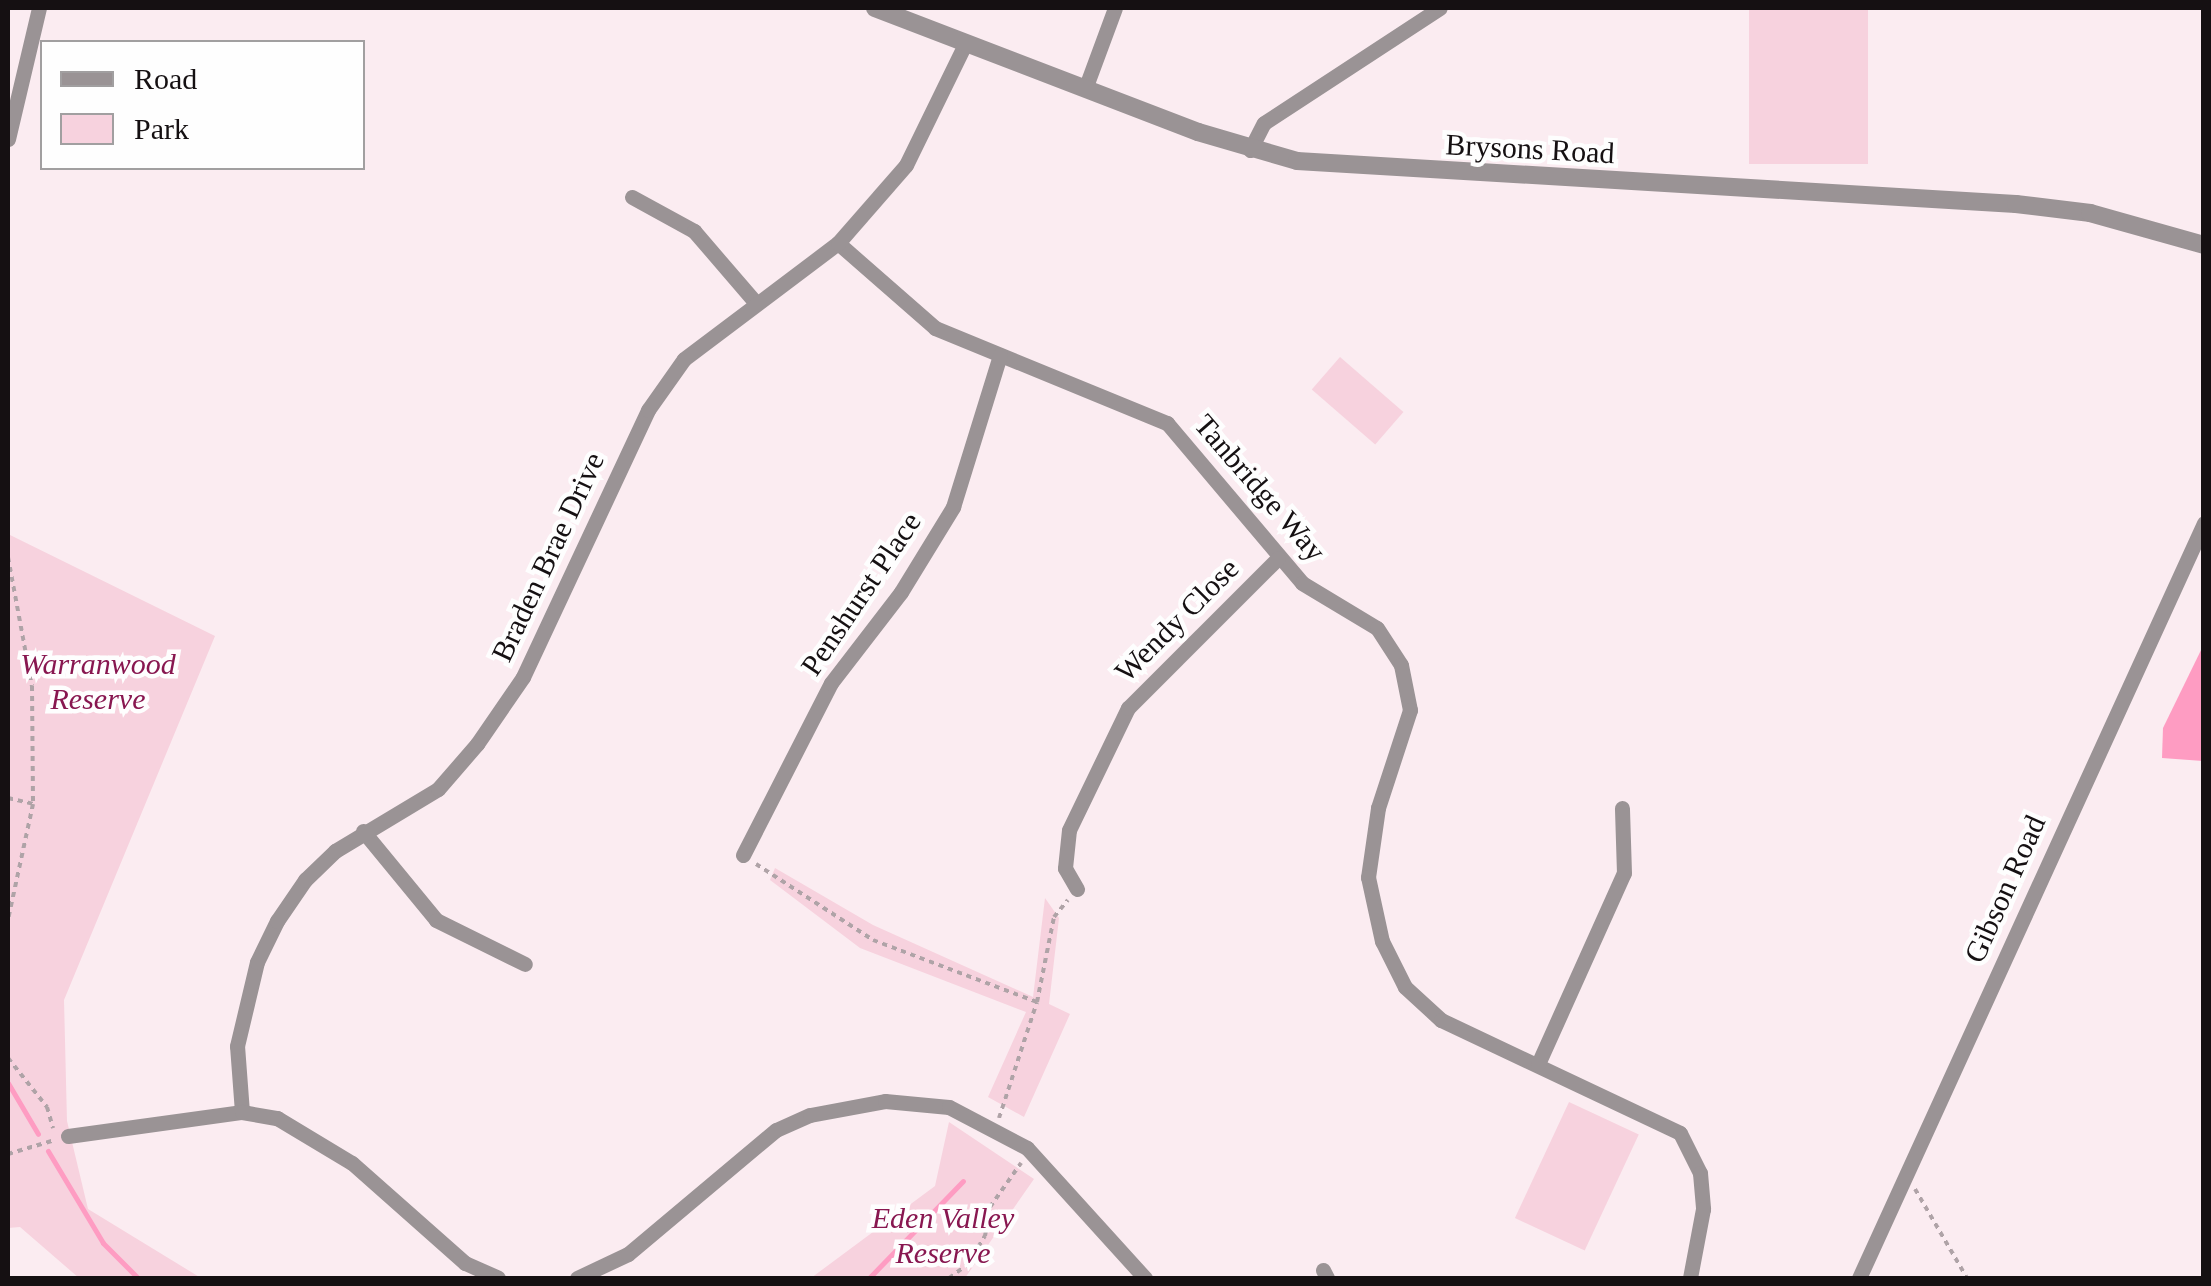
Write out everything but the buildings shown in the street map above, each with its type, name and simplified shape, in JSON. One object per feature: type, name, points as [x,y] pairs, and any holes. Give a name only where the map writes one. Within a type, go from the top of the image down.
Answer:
[{"type":"street","points":[[8,139],[39,8]]},
{"type":"street","name":"Brysons Road","points":[[875,8],[1250,150],[1397,169],[2016,204],[2090,213],[2204,245]]},
{"type":"street","points":[[1084,89],[1115,8]]},
{"type":"street","points":[[1250,150],[1264,123],[1440,8]]},
{"type":"street","name":"Braden Brae Drive","points":[[242,1112],[237,1046],[257,962],[305,880],[363,831],[438,789],[477,744],[523,677],[648,410],[684,359],[838,243],[906,164],[965,44]]},
{"type":"street","points":[[632,197],[694,231],[755,302]]},
{"type":"street","name":"Tanbridge Way","points":[[838,243],[935,328],[1168,423],[1302,582],[1377,628],[1400,665],[1410,710],[1378,808],[1368,878],[1382,940],[1405,988],[1441,1020],[1680,1133],[1700,1173],[1703,1210],[1690,1278]]},
{"type":"street","name":"Penshurst Place","points":[[743,855],[831,683],[901,592],[954,507],[1000,355]]},
{"type":"street","name":"Gibson Road","points":[[1859,1278],[2204,523]]},
{"type":"street","name":"Wendy Close","points":[[1077,889],[1065,868],[1069,830],[1128,708],[1278,558]]},
{"type":"street","points":[[1538,1064],[1624,873],[1622,808]]},
{"type":"street","points":[[363,831],[436,920],[526,964]]},
{"type":"street","points":[[576,1278],[628,1254],[750,1149],[810,1114],[914,1102],[949,1107],[996,1128],[1027,1148],[1145,1278]]},
{"type":"street","points":[[62,1138],[242,1112],[306,1130],[465,1263],[498,1278]]},
{"type":"path","points":[[8,557],[32,686],[34,804],[8,920]]},
{"type":"path","points":[[8,798],[34,804]]},
{"type":"path","points":[[743,855],[873,940],[1037,1002]]},
{"type":"path","points":[[996,1128],[1037,1002],[1054,917],[1077,889]]},
{"type":"path","points":[[8,1058],[48,1107],[62,1138],[8,1154]]},
{"type":"path","points":[[949,1278],[976,1250],[990,1207],[1012,1182],[1027,1148]]},
{"type":"path","points":[[1906,1178],[1931,1206],[1967,1278]]},
{"type":"green space","points":[[1749,8],[1868,8],[1868,164],[1749,164]]},
{"type":"green space","points":[[1340,357],[1403,412],[1375,445],[1312,389]]},
{"type":"green space","name":"Warranwood Reserve","points":[[8,534],[215,636],[64,1000],[67,1121],[88,1209],[201,1278],[79,1278],[20,1227],[8,1228]]},
{"type":"green space","points":[[775,868],[873,925],[1033,997],[1045,898],[1059,918],[1049,1004],[1070,1014],[1024,1117],[988,1097],[1026,1012],[860,948],[770,880]]},
{"type":"green space","points":[[1569,1102],[1639,1135],[1585,1251],[1515,1218]]},
{"type":"green space","name":"Eden Valley Reserve","points":[[949,1122],[1034,1179],[965,1278],[811,1278],[935,1186]]},
{"type":"shaded area","points":[[2203,646],[2203,761],[2162,758],[2163,728]]},
{"type":"waterway","points":[[8,1083],[38,1134]]},
{"type":"waterway","points":[[48,1151],[103,1243],[138,1278]]},
{"type":"waterway","points":[[869,1278],[963,1181]]}]
